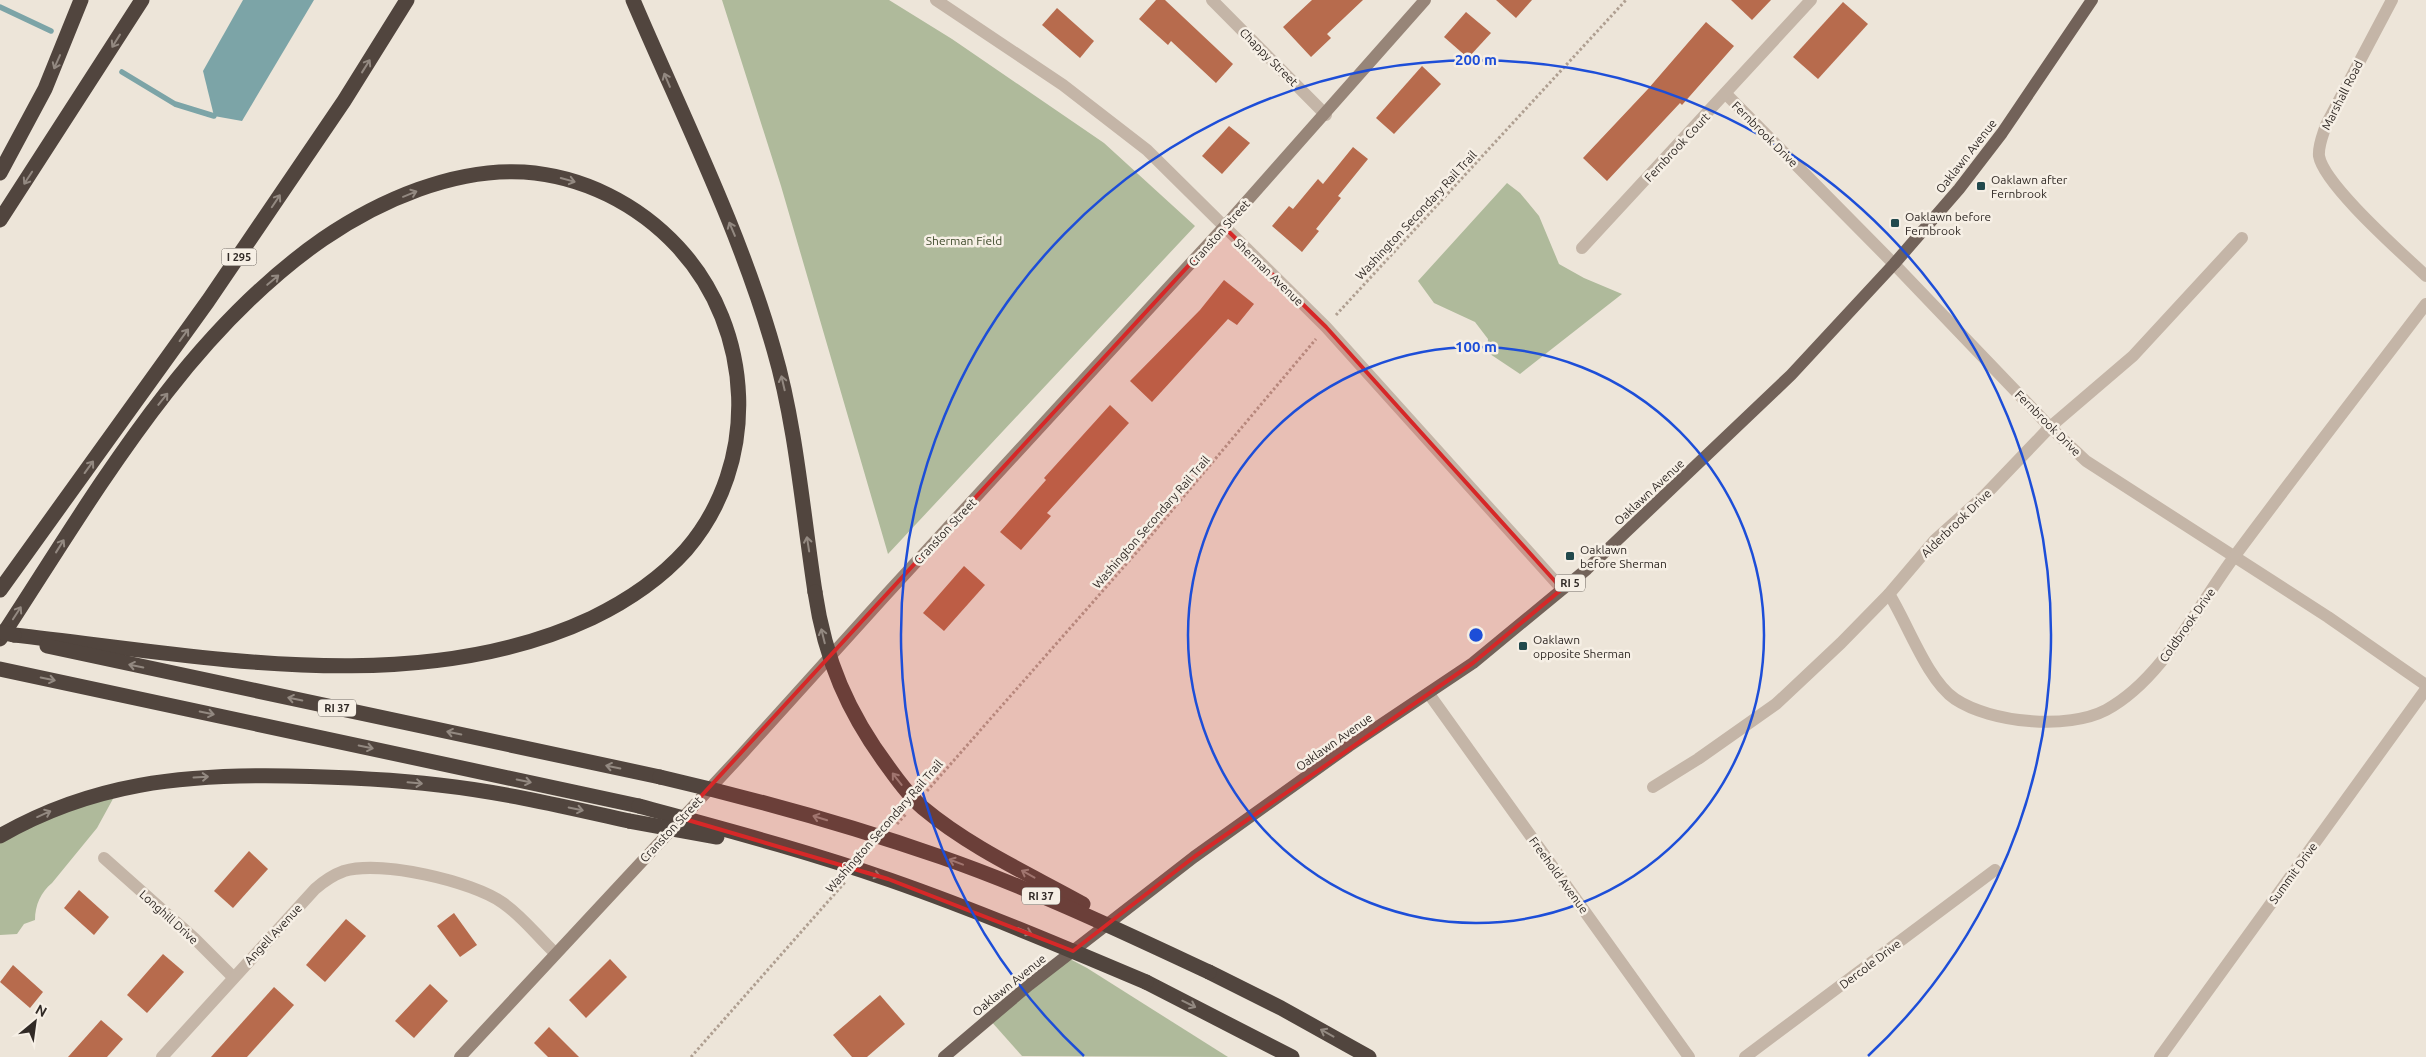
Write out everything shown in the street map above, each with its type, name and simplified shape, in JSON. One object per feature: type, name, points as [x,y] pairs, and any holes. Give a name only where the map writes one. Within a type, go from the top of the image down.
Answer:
[{"type":"highway","points":[[0,173],[58,60],[81,0]]},
{"type":"highway","points":[[0,220],[142,0]]},
{"type":"highway","name":"I 295","points":[[0,590],[208,302],[344,101],[407,0]]},
{"type":"highway","points":[[633,0],[733,233],[764,313],[784,386],[825,646],[842,692],[881,758],[922,807],[956,832],[1000,859],[1209,972]]},
{"type":"highway","points":[[492,173],[546,174],[573,181],[622,201],[664,233],[702,276],[717,302],[735,354],[740,403],[734,451],[721,493],[700,532],[671,565],[633,595],[591,618],[543,637],[489,652],[378,665],[288,664],[242,661],[5,635],[80,513],[133,437],[215,336],[266,285],[294,261],[325,238],[384,205],[441,183],[492,173]]},
{"type":"highway","points":[[0,596],[18,566]]},
{"type":"highway","name":"RI 37","points":[[5,635],[58,650],[660,777],[778,806],[942,857],[1060,903],[1209,972],[1281,1008],[1369,1057]]},
{"type":"highway","points":[[0,669],[639,806],[810,853],[951,902],[1146,982],[1292,1057]]},
{"type":"highway","points":[[0,836],[43,814],[80,799],[116,789],[186,778],[220,776],[323,776],[440,785],[515,797],[629,821],[810,853]]},
{"type":"main road","name":"Oaklawn Avenue","points":[[944,1057],[1029,985],[1194,856],[1349,746],[1473,663],[1600,558],[1791,375],[1894,264],[1959,188],[2002,133],[2092,0]]},
{"type":"street","name":"Sherman Avenue","points":[[936,0],[1063,85],[1112,121],[1147,150],[1326,327],[1562,589]]},
{"type":"street","name":"Chappy Street","points":[[1212,0],[1326,115]]},
{"type":"street","name":"Cranston Street","points":[[460,1057],[742,754],[890,589],[1224,228],[1326,115],[1425,0]]},
{"type":"street","name":"Fernbrook Court","points":[[1582,248],[1812,0]]},
{"type":"street","name":"Marshall Road","points":[[2392,0],[2326,126],[2320,143],[2319,156],[2335,184],[2426,276]]},
{"type":"street","name":"Fernbrook Drive","points":[[1726,94],[1894,264],[2050,427],[2086,460],[2328,617],[2426,687]]},
{"type":"street","name":"Alderbrook Drive","points":[[1652,787],[1698,759],[1776,704],[1889,594],[1935,540],[1985,495],[2050,427],[2133,356],[2242,238]]},
{"type":"street","name":"Coldbrook Drive","points":[[1889,594],[1935,677],[1953,698],[1966,705],[2002,716],[2034,721],[2070,721],[2105,710],[2146,680],[2162,661],[2234,557],[2426,304]]},
{"type":"street","name":"Summit Drive","points":[[2160,1057],[2426,687]]},
{"type":"street","name":"Freehold Avenue","points":[[1428,694],[1689,1057]]},
{"type":"street","name":"Longhill Drive","points":[[104,858],[233,977]]},
{"type":"street","name":"Angell Avenue","points":[[162,1057],[286,919],[330,877],[346,871],[364,869],[412,873],[455,881],[481,890],[502,902],[516,913],[555,953]]},
{"type":"street","name":"Dercole Drive","points":[[1745,1057],[1995,870]]},
{"type":"path","name":"Washington Secondary Rail Trail","points":[[920,798],[1143,546],[1326,327],[1626,0]]},
{"type":"path","name":"Washington Secondary Rail Trail","points":[[894,827],[907,812]]},
{"type":"path","name":"Washington Secondary Rail Trail","points":[[691,1057],[848,879]]},
{"type":"highlighted area","points":[[1224,227],[1326,327],[1562,589],[1473,663],[1194,857],[1073,951],[888,879],[681,818]]},
{"type":"green space","name":"Sherman Field","points":[[722,0],[889,0],[952,39],[1104,143],[1195,226],[888,554],[781,186]]},
{"type":"green space","points":[[1507,183],[1520,193],[1539,216],[1559,264],[1584,278],[1622,294],[1520,374],[1487,352],[1488,339],[1475,322],[1434,303],[1418,281]]},
{"type":"green space","points":[[114,797],[97,828],[45,890],[37,904],[35,920],[24,924],[17,934],[0,935],[0,840],[77,806]]},
{"type":"green space","points":[[1070,959],[1228,1057],[1022,1056],[990,1020]]},
{"type":"water","points":[[243,0],[314,0],[242,121],[214,116],[203,71]]},
{"type":"building","points":[[1156,0],[1165,0],[1233,64],[1216,83],[1171,41],[1168,45],[1139,19]]},
{"type":"building","points":[[1312,0],[1363,0],[1327,34],[1331,38],[1311,57],[1283,27]]},
{"type":"building","points":[[1496,0],[1532,0],[1516,18]]},
{"type":"building","points":[[1731,0],[1771,0],[1752,20]]},
{"type":"building","points":[[1843,2],[1868,24],[1818,79],[1793,57]]},
{"type":"building","points":[[1057,8],[1094,41],[1080,58],[1042,25]]},
{"type":"building","points":[[1466,12],[1491,33],[1468,58],[1444,37]]},
{"type":"building","points":[[1706,22],[1734,46],[1682,105],[1680,103],[1607,181],[1583,158],[1648,89]]},
{"type":"building","points":[[1422,66],[1441,84],[1394,134],[1376,118]]},
{"type":"building","points":[[1229,126],[1250,143],[1222,174],[1202,156]]},
{"type":"building","points":[[1353,147],[1368,159],[1338,196],[1341,198],[1316,229],[1319,231],[1302,252],[1272,226],[1289,206],[1293,209],[1318,179],[1323,184]]},
{"type":"building","points":[[1224,280],[1254,304],[1237,325],[1228,319],[1152,402],[1130,381],[1200,310]]},
{"type":"building","points":[[1110,405],[1129,423],[1047,513],[1051,516],[1021,550],[1000,532],[1046,480],[1044,478]]},
{"type":"building","points":[[964,566],[985,585],[944,631],[923,613]]},
{"type":"building","points":[[249,851],[268,869],[233,908],[214,891]]},
{"type":"building","points":[[79,890],[109,917],[94,935],[64,908]]},
{"type":"building","points":[[454,913],[477,945],[460,957],[437,926]]},
{"type":"building","points":[[346,919],[366,936],[325,982],[306,965]]},
{"type":"building","points":[[163,954],[184,972],[147,1013],[127,995]]},
{"type":"building","points":[[610,959],[627,977],[586,1018],[569,1000]]},
{"type":"building","points":[[13,965],[43,992],[30,1008],[0,982]]},
{"type":"building","points":[[430,984],[448,1001],[414,1038],[395,1021]]},
{"type":"building","points":[[274,987],[294,1005],[247,1057],[211,1057]]},
{"type":"building","points":[[880,995],[905,1024],[867,1057],[852,1057],[833,1035]]},
{"type":"building","points":[[101,1020],[123,1039],[107,1057],[68,1057]]},
{"type":"building","points":[[549,1027],[579,1057],[548,1057],[534,1043]]},
{"type":"waterway","points":[[0,7],[51,31]]},
{"type":"waterway","points":[[122,72],[175,104],[214,116]]},
{"type":"place","name":"Oaklawn after Fernbrook","points":[[1981,186]]},
{"type":"place","name":"Oaklawn before Fernbrook","points":[[1895,223]]},
{"type":"place","name":"Oaklawn before Sherman","points":[[1570,556]]},
{"type":"place","name":"Oaklawn opposite Sherman","points":[[1523,646]]}]
